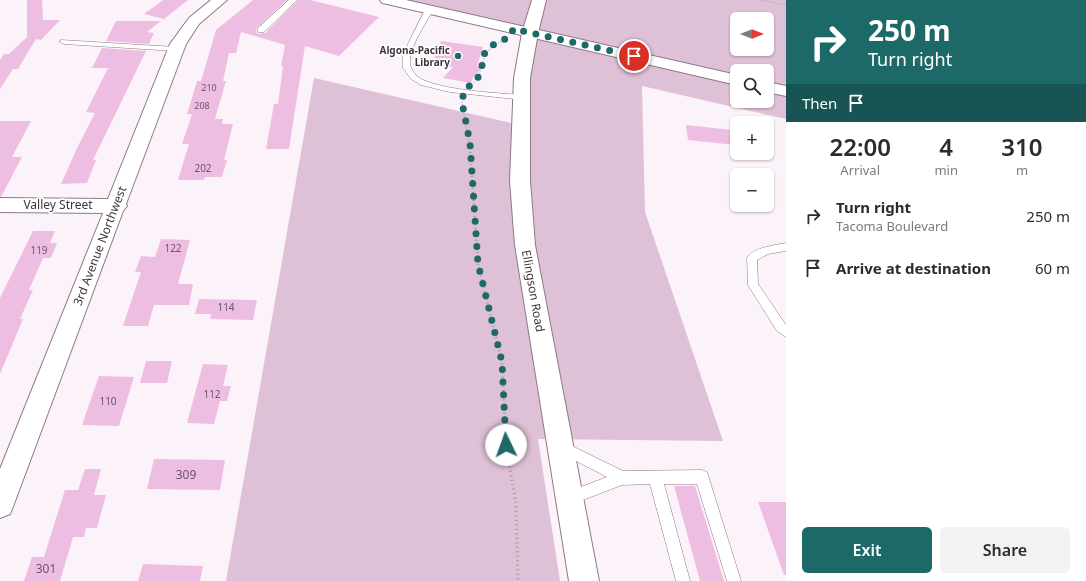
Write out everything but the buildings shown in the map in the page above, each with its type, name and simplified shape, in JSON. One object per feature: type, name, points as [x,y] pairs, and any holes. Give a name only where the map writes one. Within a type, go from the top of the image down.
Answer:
[{"type":"street","name":"3rd Avenue Northwest","points":[[0,504],[176,49],[186,30],[194,20],[220,0]]},
{"type":"street","points":[[387,0],[730,78]]},
{"type":"street","name":"Ellingson Road","points":[[539,0],[522,31],[520,181],[525,245],[584,581]]},
{"type":"street","points":[[774,88],[786,91]]},
{"type":"street","name":"Valley Street","points":[[0,205],[116,206]]},
{"type":"lane","points":[[261,30],[292,0]]},
{"type":"lane","points":[[429,10],[408,54],[406,64],[415,79],[430,86],[521,98]]},
{"type":"lane","points":[[64,42],[176,49]]},
{"type":"lane","points":[[786,248],[766,251],[752,258],[753,285],[781,328],[786,332]]},
{"type":"lane","points":[[561,447],[622,478]]},
{"type":"lane","points":[[656,477],[683,581]]},
{"type":"lane","points":[[570,498],[622,478],[702,477],[734,581]]},
{"type":"path","points":[[760,0],[786,5]]},
{"type":"path","points":[[518,581],[516,504],[506,445],[502,362],[478,264],[470,143],[462,102],[464,91],[477,79],[482,70],[482,62],[485,52],[491,46],[522,31]]},
{"type":"shaded area","points":[[400,0],[786,0],[786,119],[738,108],[774,108],[774,64],[730,64],[730,106],[642,86],[645,212],[723,441],[538,439],[560,581],[226,581],[314,78],[520,125],[530,33]]},
{"type":"place","name":"Algona-Pacific Library","points":[[458,56]]},
{"type":"route","points":[[506,445],[502,362],[478,264],[470,143],[462,102],[464,91],[477,79],[482,70],[482,62],[485,52],[491,46],[511,36],[513,29],[634,56]]}]
